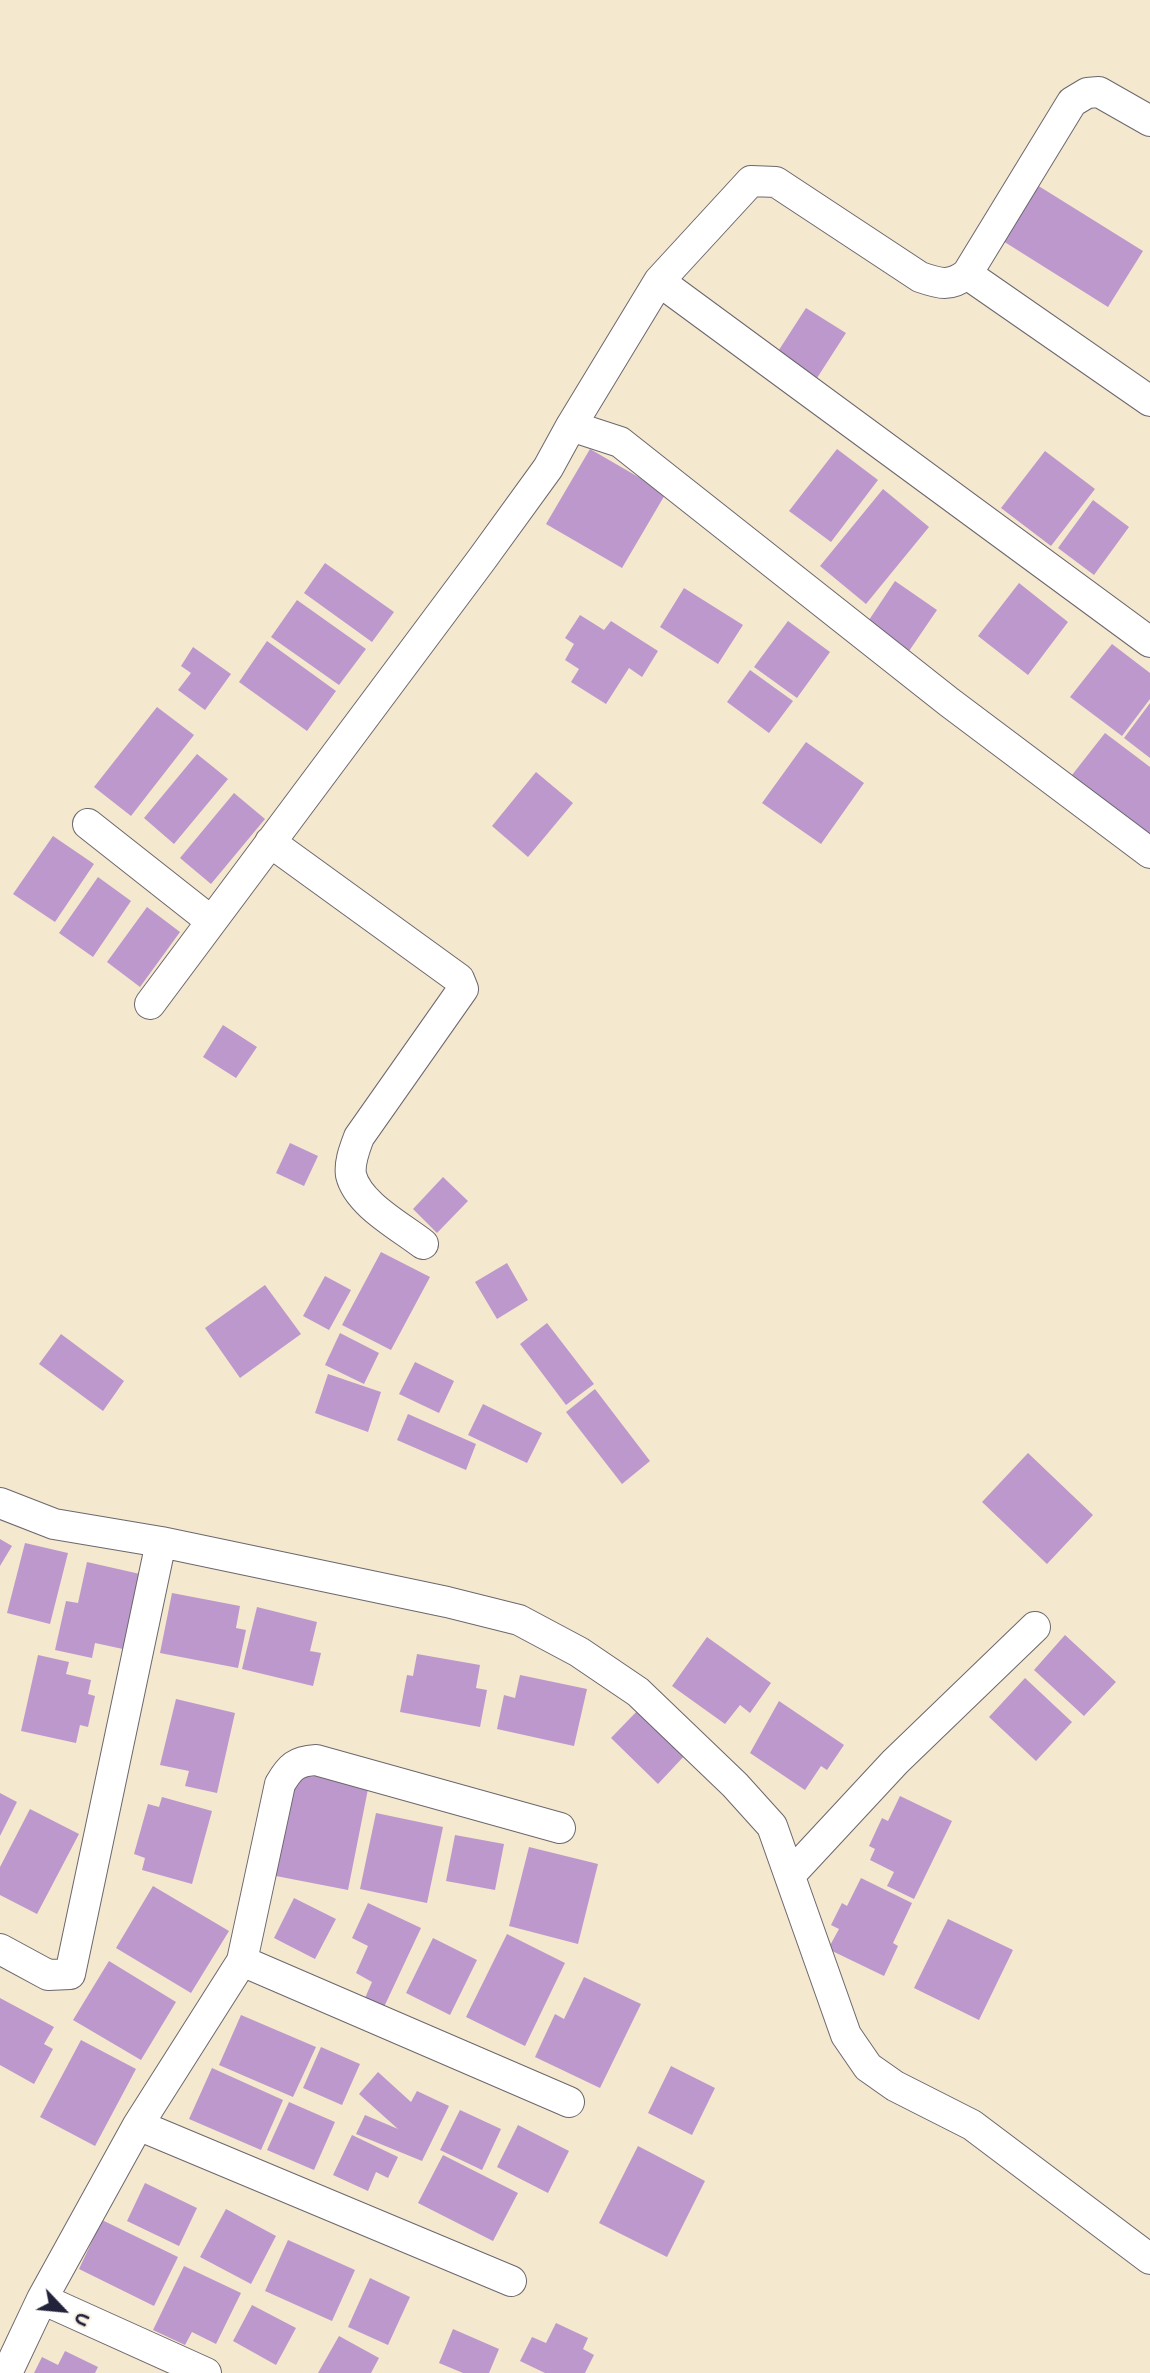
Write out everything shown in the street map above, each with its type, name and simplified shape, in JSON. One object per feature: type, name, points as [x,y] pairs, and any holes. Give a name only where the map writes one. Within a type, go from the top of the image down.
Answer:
[{"type":"street","points":[[150,1004],[540,480],[659,281],[751,181],[776,181],[920,277],[941,285],[955,283],[967,274],[1072,102],[1087,93],[1099,92],[1150,121]]},
{"type":"street","points":[[967,274],[1150,401]]},
{"type":"street","points":[[659,281],[1150,642]]},
{"type":"street","points":[[570,426],[620,442],[949,702],[1150,853]]},
{"type":"street","points":[[88,824],[211,921]]},
{"type":"street","points":[[270,842],[459,979],[463,989],[359,1137],[352,1156],[351,1174],[360,1194],[422,1244]]},
{"type":"street","points":[[0,1503],[54,1524],[161,1542],[519,1620],[579,1652],[638,1692],[735,1785],[772,1826],[846,2035],[869,2067],[895,2086],[971,2125],[1150,2259]]},
{"type":"street","points":[[0,1949],[48,1975],[70,1975],[161,1542]]},
{"type":"street","points":[[790,1875],[895,1762],[1035,1627]]},
{"type":"street","points":[[7,2373],[41,2299],[138,2125],[242,1961],[280,1784],[288,1769],[300,1761],[316,1760],[560,1828]]},
{"type":"street","points":[[242,1961],[569,2102]]},
{"type":"street","points":[[138,2125],[511,2281]]},
{"type":"street","points":[[41,2299],[206,2373]]},
{"type":"building","points":[[1037,185],[1143,251],[1108,307],[1003,241]]},
{"type":"building","points":[[806,308],[846,333],[817,378],[777,353]]},
{"type":"building","points":[[590,449],[666,493],[622,568],[546,524]]},
{"type":"building","points":[[837,449],[878,480],[831,542],[789,511]]},
{"type":"building","points":[[1045,451],[1095,489],[1051,546],[1001,508]]},
{"type":"building","points":[[883,489],[929,527],[866,604],[820,566]]},
{"type":"building","points":[[1093,500],[1129,527],[1094,575],[1058,548]]},
{"type":"building","points":[[325,563],[394,612],[372,642],[304,593]]},
{"type":"building","points":[[895,581],[937,610],[905,657],[863,629]]},
{"type":"building","points":[[1019,583],[1068,622],[1028,675],[978,636]]},
{"type":"building","points":[[684,588],[743,625],[718,664],[660,627]]},
{"type":"building","points":[[297,600],[366,649],[339,685],[271,637]]},
{"type":"building","points":[[580,615],[604,630],[611,621],[658,651],[642,677],[629,668],[606,704],[571,682],[579,669],[565,660],[574,644],[565,638]]},
{"type":"building","points":[[788,621],[830,652],[797,698],[754,667]]},
{"type":"building","points":[[267,641],[336,691],[307,731],[239,682]]},
{"type":"building","points":[[1112,644],[1150,673],[1150,699],[1122,736],[1070,697]]},
{"type":"building","points":[[193,647],[231,674],[205,710],[178,690],[191,673],[181,666]]},
{"type":"building","points":[[750,670],[793,701],[769,733],[727,702]]},
{"type":"building","points":[[1150,703],[1150,758],[1124,738]]},
{"type":"building","points":[[157,707],[194,735],[131,816],[94,787]]},
{"type":"building","points":[[1105,733],[1150,767],[1150,835],[1072,775]]},
{"type":"building","points":[[806,742],[864,783],[821,844],[762,803]]},
{"type":"building","points":[[197,754],[228,779],[174,844],[144,818]]},
{"type":"building","points":[[536,772],[573,803],[528,857],[492,826]]},
{"type":"building","points":[[234,793],[265,819],[211,884],[180,858]]},
{"type":"building","points":[[53,836],[94,864],[55,922],[13,894]]},
{"type":"building","points":[[98,877],[131,901],[93,957],[59,933]]},
{"type":"building","points":[[147,907],[180,932],[140,987],[107,962]]},
{"type":"building","points":[[223,1025],[257,1047],[236,1078],[203,1057]]},
{"type":"building","points":[[290,1143],[318,1156],[304,1186],[276,1173]]},
{"type":"building","points":[[443,1177],[468,1201],[437,1233],[413,1209]]},
{"type":"building","points":[[381,1252],[430,1277],[391,1350],[342,1325]]},
{"type":"building","points":[[507,1263],[528,1300],[497,1319],[475,1282]]},
{"type":"building","points":[[325,1276],[351,1290],[329,1330],[303,1316]]},
{"type":"building","points":[[265,1285],[301,1334],[240,1378],[205,1328]]},
{"type":"building","points":[[547,1323],[594,1384],[566,1405],[520,1344]]},
{"type":"building","points":[[340,1333],[379,1353],[364,1384],[325,1365]]},
{"type":"building","points":[[61,1334],[124,1381],[103,1411],[39,1364]]},
{"type":"building","points":[[415,1362],[454,1381],[439,1413],[399,1394]]},
{"type":"building","points":[[328,1374],[381,1392],[368,1432],[315,1413]]},
{"type":"building","points":[[595,1389],[650,1461],[622,1484],[566,1412]]},
{"type":"building","points":[[483,1404],[542,1433],[527,1463],[468,1435]]},
{"type":"building","points":[[408,1414],[476,1444],[466,1470],[397,1440]]},
{"type":"building","points":[[1028,1453],[1093,1515],[1047,1564],[982,1502]]},
{"type":"building","points":[[0,1539],[12,1546],[0,1566]]},
{"type":"building","points":[[25,1543],[68,1553],[50,1624],[7,1613]]},
{"type":"building","points":[[87,1562],[140,1574],[123,1649],[95,1643],[92,1658],[55,1650],[66,1601],[78,1603]]},
{"type":"building","points":[[172,1593],[240,1606],[236,1628],[246,1630],[238,1668],[160,1653]]},
{"type":"building","points":[[257,1607],[317,1622],[310,1651],[321,1653],[313,1686],[242,1669]]},
{"type":"building","points":[[1065,1635],[1116,1682],[1084,1716],[1034,1670]]},
{"type":"building","points":[[707,1637],[771,1683],[750,1713],[740,1705],[725,1724],[672,1686]]},
{"type":"building","points":[[417,1654],[480,1665],[476,1688],[487,1690],[480,1727],[400,1712],[407,1675],[413,1676]]},
{"type":"building","points":[[38,1655],[69,1662],[66,1674],[91,1680],[88,1694],[95,1696],[88,1727],[80,1725],[76,1743],[21,1731]]},
{"type":"building","points":[[520,1675],[587,1689],[574,1746],[497,1729],[504,1695],[515,1698]]},
{"type":"building","points":[[1025,1678],[1072,1722],[1036,1761],[989,1717]]},
{"type":"building","points":[[176,1699],[235,1713],[217,1793],[185,1786],[189,1771],[160,1765]]},
{"type":"building","points":[[779,1701],[844,1745],[827,1770],[821,1766],[805,1790],[750,1753]]},
{"type":"building","points":[[640,1708],[687,1753],[658,1784],[611,1738]]},
{"type":"building","points":[[298,1770],[369,1784],[348,1890],[276,1876]]},
{"type":"building","points":[[0,1793],[17,1802],[0,1836]]},
{"type":"building","points":[[900,1796],[952,1821],[914,1899],[887,1886],[894,1872],[870,1860],[875,1849],[869,1846],[882,1818],[888,1821]]},
{"type":"building","points":[[162,1797],[212,1811],[192,1884],[142,1870],[145,1858],[134,1854],[148,1804],[159,1807]]},
{"type":"building","points":[[30,1809],[79,1834],[37,1914],[0,1895],[0,1867]]},
{"type":"building","points":[[376,1813],[443,1827],[427,1903],[360,1889]]},
{"type":"building","points":[[455,1835],[504,1844],[495,1890],[446,1881]]},
{"type":"building","points":[[529,1847],[598,1864],[578,1944],[509,1926]]},
{"type":"building","points":[[861,1878],[912,1903],[893,1943],[898,1946],[884,1976],[828,1949],[839,1929],[831,1925],[842,1903],[847,1906]]},
{"type":"building","points":[[153,1886],[229,1931],[191,1993],[116,1948]]},
{"type":"building","points":[[294,1898],[336,1919],[315,1959],[274,1938]]},
{"type":"building","points":[[368,1903],[421,1928],[384,2007],[365,1998],[372,1982],[356,1973],[368,1946],[352,1938]]},
{"type":"building","points":[[948,1919],[1013,1950],[979,2020],[914,1988]]},
{"type":"building","points":[[507,1934],[565,1963],[525,2046],[466,2017]]},
{"type":"building","points":[[433,1938],[477,1960],[450,2015],[406,1993]]},
{"type":"building","points":[[109,1961],[176,2002],[141,2060],[73,2020]]},
{"type":"building","points":[[584,1977],[641,2004],[600,2088],[535,2057],[555,2014],[564,2019]]},
{"type":"building","points":[[0,1998],[54,2027],[44,2044],[53,2049],[34,2084],[0,2065]]},
{"type":"building","points":[[241,2015],[316,2047],[293,2097],[219,2065]]},
{"type":"building","points":[[81,2040],[136,2069],[95,2146],[40,2117]]},
{"type":"building","points":[[321,2047],[360,2064],[342,2105],[303,2088]]},
{"type":"building","points":[[671,2066],[715,2088],[692,2135],[648,2113]]},
{"type":"building","points":[[212,2068],[283,2100],[261,2150],[189,2119]]},
{"type":"building","points":[[378,2072],[411,2102],[417,2091],[449,2106],[422,2161],[356,2134],[365,2115],[398,2129],[359,2094]]},
{"type":"building","points":[[289,2102],[335,2122],[314,2170],[267,2150]]},
{"type":"building","points":[[460,2110],[501,2129],[482,2170],[440,2150]]},
{"type":"building","points":[[518,2125],[569,2151],[548,2193],[497,2167]]},
{"type":"building","points":[[352,2135],[398,2157],[388,2178],[376,2172],[368,2191],[333,2175]]},
{"type":"building","points":[[638,2146],[705,2181],[667,2257],[599,2223]]},
{"type":"building","points":[[443,2155],[518,2193],[493,2241],[418,2203]]},
{"type":"building","points":[[145,2183],[197,2208],[179,2246],[127,2221]]},
{"type":"building","points":[[226,2209],[276,2236],[251,2284],[200,2257]]},
{"type":"building","points":[[102,2220],[178,2257],[154,2306],[79,2269]]},
{"type":"building","points":[[288,2240],[355,2270],[332,2321],[265,2291]]},
{"type":"building","points":[[184,2266],[241,2293],[216,2344],[192,2332],[185,2345],[153,2330]]},
{"type":"building","points":[[370,2278],[410,2297],[388,2345],[348,2327]]},
{"type":"building","points":[[252,2305],[296,2328],[276,2365],[233,2341]]},
{"type":"building","points":[[556,2323],[588,2338],[583,2349],[594,2355],[585,2373],[545,2373],[520,2361],[532,2337],[546,2343]]},
{"type":"building","points":[[453,2329],[499,2349],[489,2373],[463,2373],[439,2363]]},
{"type":"building","points":[[339,2336],[379,2358],[371,2373],[318,2373]]},
{"type":"building","points":[[65,2351],[98,2367],[95,2373],[34,2373],[42,2357],[58,2365]]}]
